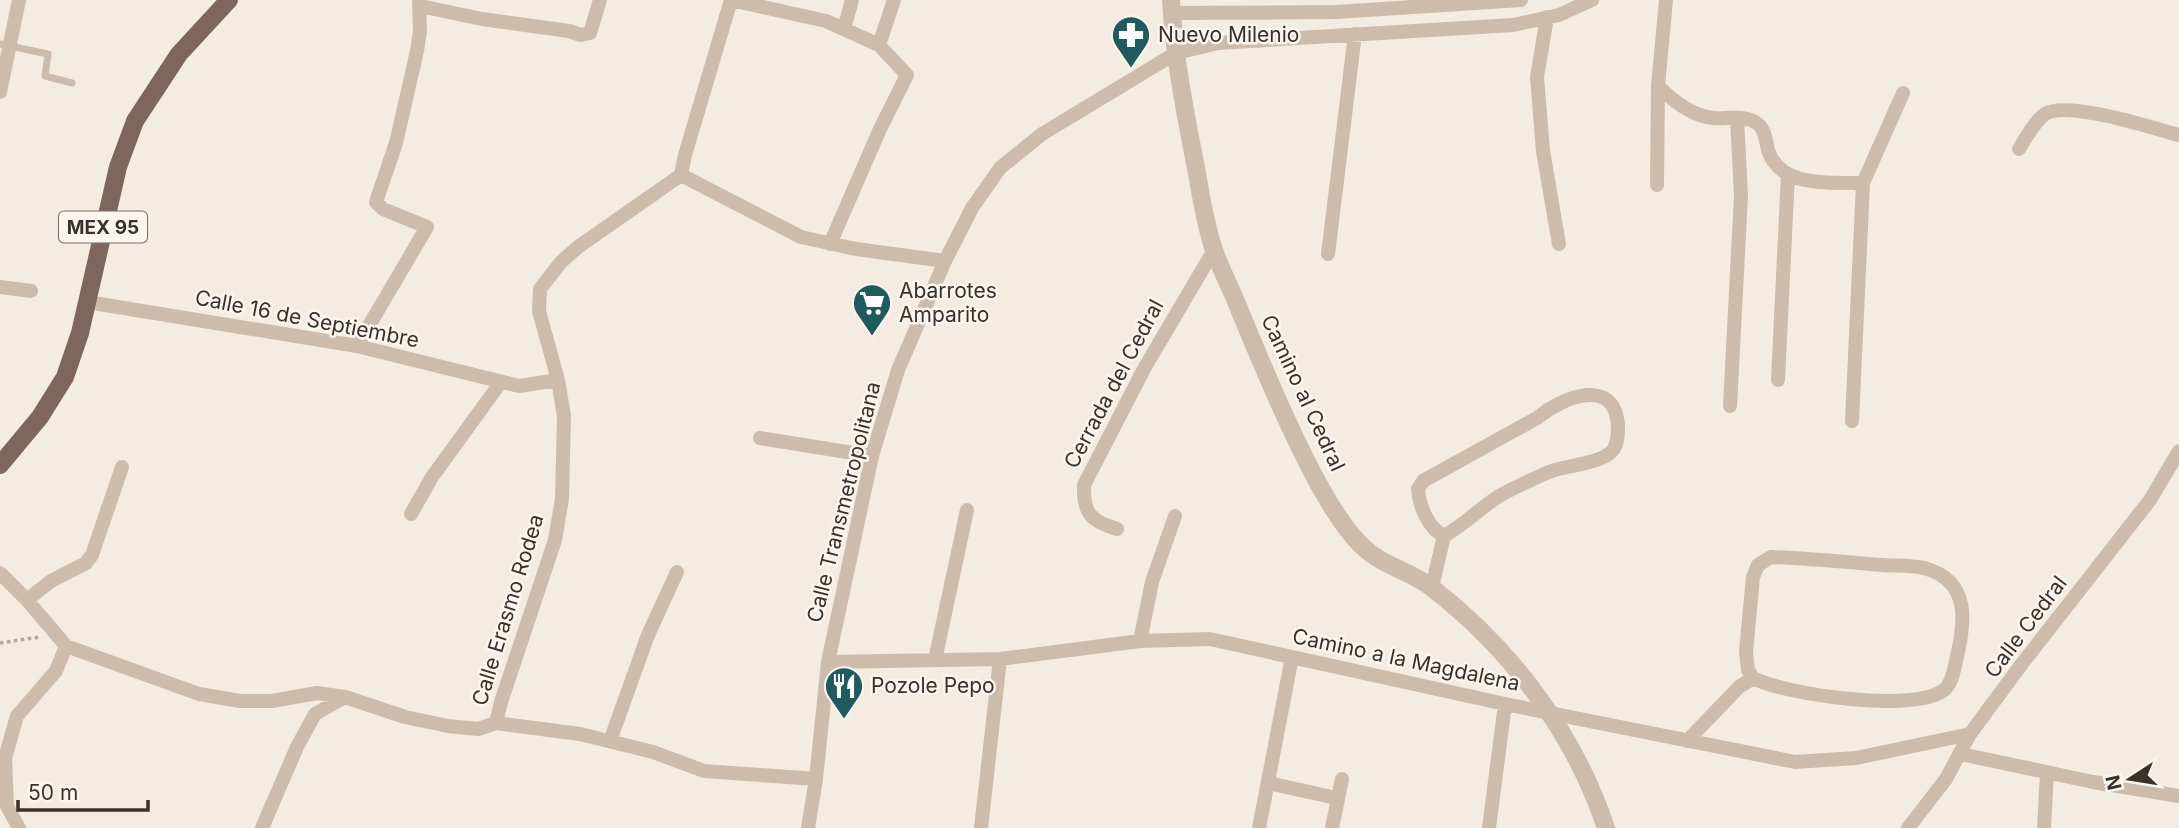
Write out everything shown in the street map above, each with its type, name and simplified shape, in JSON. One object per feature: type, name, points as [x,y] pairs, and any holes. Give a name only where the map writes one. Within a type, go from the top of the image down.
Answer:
[{"type":"main road","name":"MEX 95","points":[[0,465],[40,417],[65,377],[87,302],[118,167],[135,121],[179,54],[229,0]]},
{"type":"street","points":[[0,92],[5,45],[19,0]]},
{"type":"street","points":[[357,345],[427,227],[383,209],[376,202],[396,143],[417,51],[420,3],[482,19],[569,30],[581,36],[590,33],[600,0]]},
{"type":"street","points":[[830,244],[880,129],[907,75],[879,45],[844,29],[826,22],[731,0],[681,175],[802,237],[830,244],[885,254],[945,261]]},
{"type":"street","points":[[844,29],[852,0]]},
{"type":"street","points":[[879,45],[894,0]]},
{"type":"street","points":[[1172,7],[1336,12],[1521,0]]},
{"type":"street","name":"Calle Transmetropolitana","points":[[808,828],[828,662],[872,456],[898,370],[945,261],[972,208],[1000,168],[1042,134],[1176,53],[1218,43],[1513,25],[1559,15],[1592,0]]},
{"type":"street","points":[[1657,185],[1658,86],[1666,0]]},
{"type":"street","name":"Camino al Cedral","points":[[1172,7],[1184,107],[1214,250],[1301,450],[1345,527],[1364,549],[1432,587],[1459,608],[1516,667],[1579,760],[1606,828]]},
{"type":"street","points":[[1547,18],[1537,77],[1543,151],[1559,244]]},
{"type":"street","points":[[1328,254],[1354,34]]},
{"type":"street","points":[[1658,86],[1675,101],[1701,116],[1755,122],[1761,127],[1772,160],[1788,174],[1810,181],[1863,183]]},
{"type":"street","points":[[1852,421],[1863,183],[1903,93]]},
{"type":"street","points":[[2019,149],[2038,121],[2046,114],[2059,109],[2088,113],[2179,135]]},
{"type":"street","points":[[1730,407],[1741,196],[1737,118]]},
{"type":"street","points":[[1778,380],[1788,174]]},
{"type":"street","name":"Calle Erasmo Rodea","points":[[496,723],[500,702],[555,540],[562,499],[564,416],[558,380],[539,311],[540,289],[561,262],[578,247],[681,175]]},
{"type":"street","name":"Cerrada del Cedral","points":[[1117,528],[1098,523],[1089,514],[1083,501],[1084,485],[1146,367],[1214,250]]},
{"type":"street","points":[[0,287],[32,291]]},
{"type":"street","name":"Calle 16 de Septiembre","points":[[87,302],[357,345],[519,386],[558,380]]},
{"type":"street","points":[[411,514],[432,477],[501,382]]},
{"type":"street","points":[[1432,587],[1444,536],[1467,522],[1498,497],[1547,473],[1566,466],[1603,459],[1611,453],[1617,445],[1618,435],[1615,407],[1606,398],[1596,394],[1567,400],[1552,406],[1527,423],[1423,481],[1418,489],[1419,500],[1436,532],[1444,536]]},
{"type":"street","points":[[760,438],[872,456]]},
{"type":"street","name":"Calle Cedral","points":[[1908,828],[1946,779],[1970,734],[2150,500],[2179,452]]},
{"type":"street","points":[[27,600],[51,581],[86,563],[92,555],[122,467]]},
{"type":"street","points":[[935,660],[967,510]]},
{"type":"street","points":[[1140,641],[1152,582],[1175,516]]},
{"type":"street","points":[[1771,557],[1925,569],[1950,583],[1963,606],[1964,626],[1952,675],[1945,689],[1922,700],[1890,701],[1837,697],[1777,688],[1753,678],[1748,670],[1745,653],[1753,577],[1758,565],[1771,557]]},
{"type":"street","points":[[610,741],[648,635],[677,572]]},
{"type":"street","points":[[0,573],[61,640],[199,694],[240,701],[272,701],[317,693],[345,697],[405,718],[448,726],[478,729],[496,723],[610,741],[653,752],[704,771],[816,779]]},
{"type":"street","name":"Camino a la Magdalena","points":[[828,662],[1000,659],[1140,641],[1210,639],[1505,704],[1767,757],[1807,762],[1856,758],[1970,734]]},
{"type":"street","points":[[19,828],[7,806],[5,758],[17,716],[56,671],[61,640]]},
{"type":"street","points":[[1259,828],[1292,656]]},
{"type":"street","points":[[981,828],[1000,659]]},
{"type":"street","points":[[1687,741],[1740,687],[1753,678]]},
{"type":"street","points":[[262,828],[297,747],[316,714],[345,697]]},
{"type":"street","points":[[1489,828],[1505,704]]},
{"type":"street","points":[[1961,754],[2179,796]]},
{"type":"street","points":[[2044,828],[2047,772]]},
{"type":"street","points":[[1332,828],[1342,779]]},
{"type":"street","points":[[1269,783],[1336,798]]},
{"type":"lane","points":[[5,45],[48,54],[45,76],[72,83]]},
{"type":"path","points":[[0,643],[61,640]]},
{"type":"place","name":"Nuevo Milenio","points":[[1131,69]]},
{"type":"place","name":"Abarrotes Amparito","points":[[872,337]]},
{"type":"place","name":"Pozole Pepo","points":[[844,720]]}]
